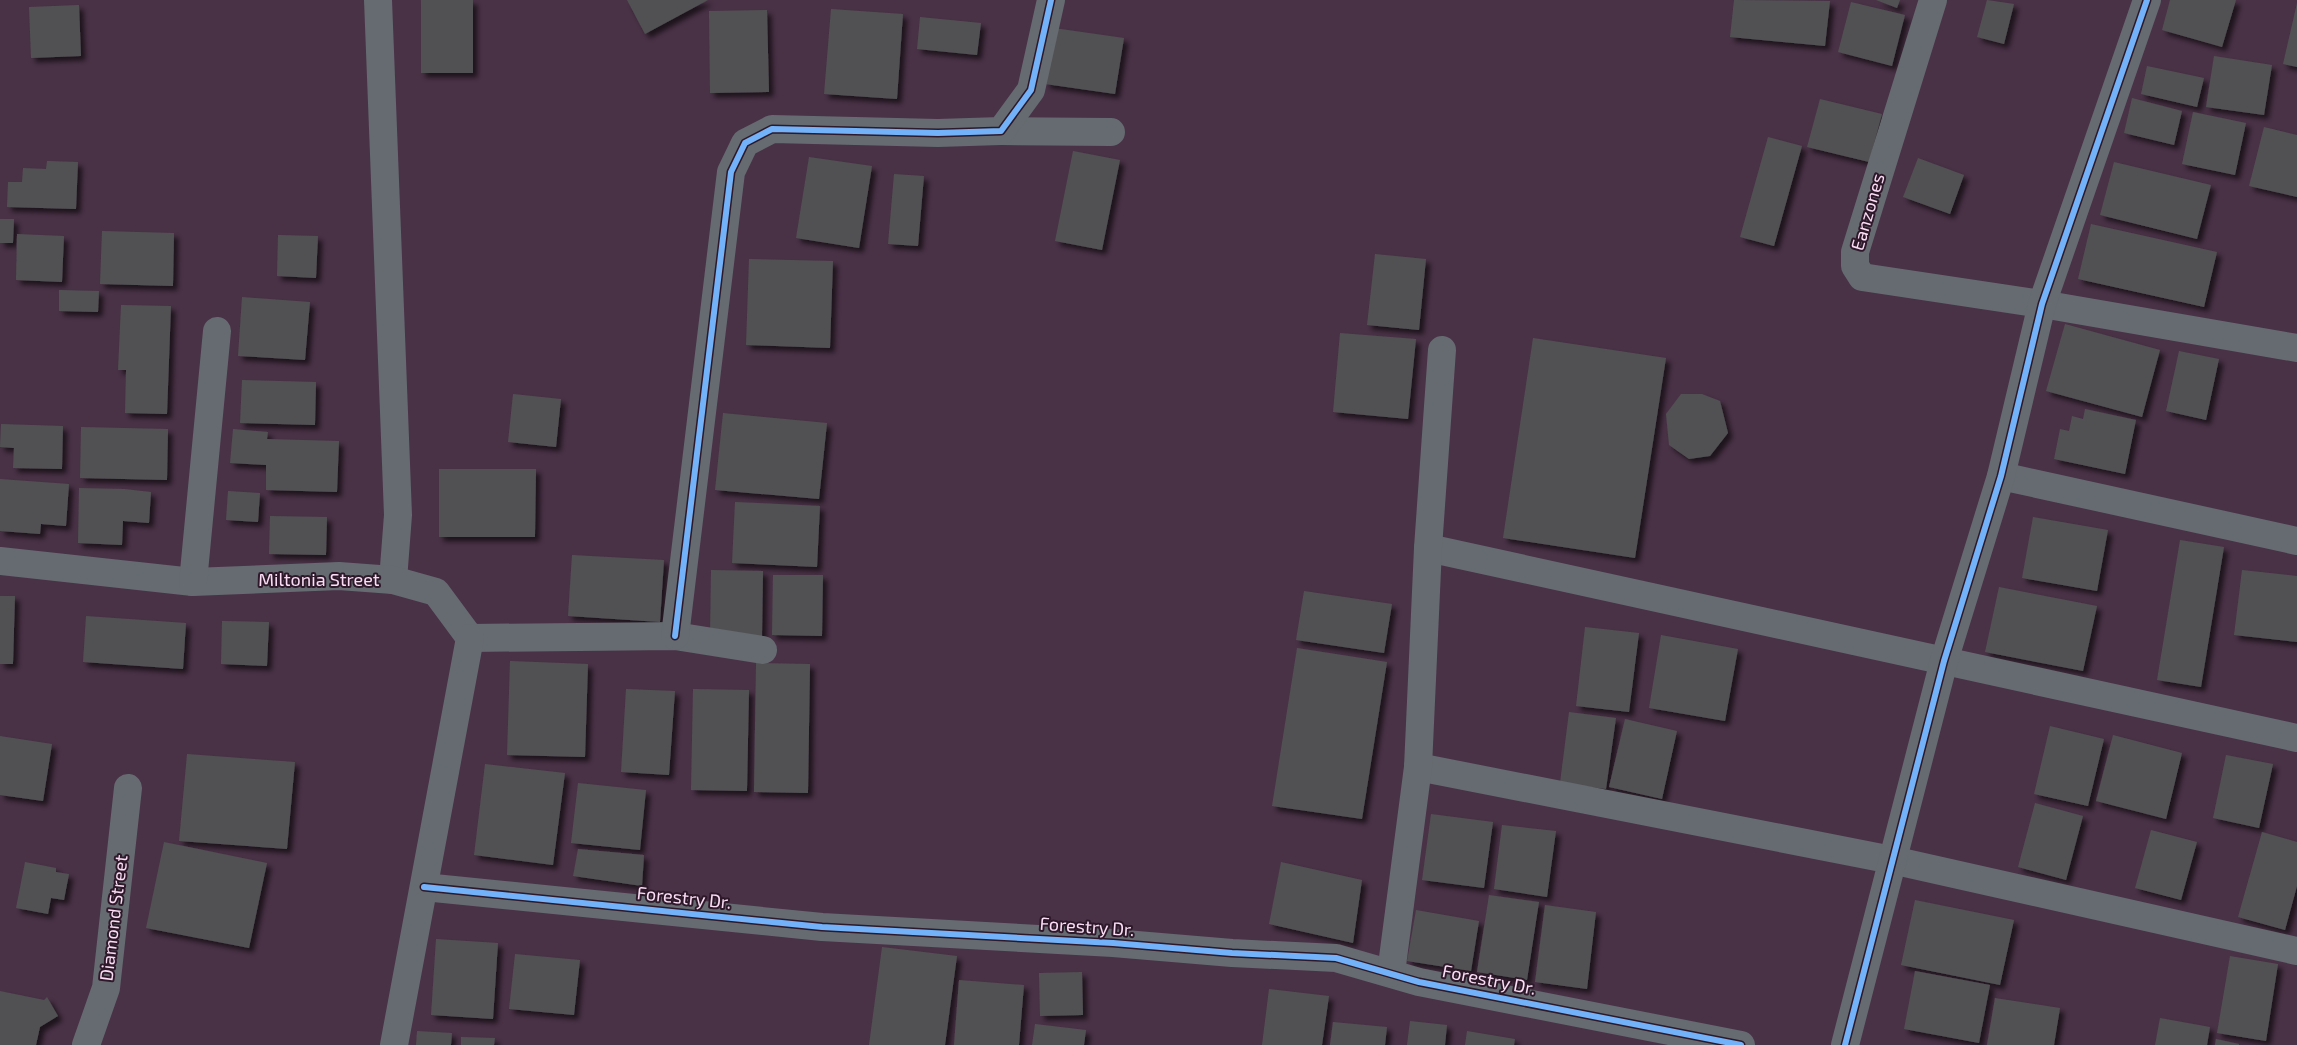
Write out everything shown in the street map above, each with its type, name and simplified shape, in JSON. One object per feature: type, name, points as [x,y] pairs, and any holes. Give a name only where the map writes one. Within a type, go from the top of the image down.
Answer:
[{"type":"street","points":[[378,0],[398,516],[393,580]]},
{"type":"street","points":[[1001,131],[1031,90],[1051,0]]},
{"type":"street","name":"Eanzones","points":[[1933,0],[1855,252],[1855,266],[1862,277],[2042,304],[2297,348]]},
{"type":"street","points":[[1845,1045],[1944,661],[2001,476],[2042,304],[2147,0]]},
{"type":"street","points":[[675,636],[731,172],[745,144],[772,129],[938,133],[1001,131],[1111,132]]},
{"type":"street","points":[[193,582],[217,331]]},
{"type":"street","points":[[1391,973],[1418,767],[1428,548],[1442,350]]},
{"type":"street","points":[[2001,476],[2297,541]]},
{"type":"street","points":[[1428,548],[2297,738]]},
{"type":"street","name":"Miltonia Street","points":[[0,561],[193,582],[339,576],[393,580],[436,592],[470,638]]},
{"type":"street","points":[[394,1045],[470,638],[675,636],[762,650]]},
{"type":"street","points":[[1418,767],[1892,860],[2297,951]]},
{"type":"street","name":"Diamond Street","points":[[86,1045],[106,988],[128,788]]},
{"type":"street","name":"Forestry Dr.","points":[[424,887],[822,927],[1113,943],[1232,953],[1336,958],[1419,982],[1741,1045]]},
{"type":"building","points":[[421,0],[473,0],[473,73],[421,73]]},
{"type":"building","points":[[627,0],[708,0],[645,34]]},
{"type":"building","points":[[1734,0],[1830,1],[1825,46],[1730,37]]},
{"type":"building","points":[[1876,0],[1900,0],[1897,8]]},
{"type":"building","points":[[1987,0],[2014,4],[2004,44],[1977,37]]},
{"type":"building","points":[[2170,0],[2236,0],[2222,47],[2162,30]]},
{"type":"building","points":[[1851,2],[1905,15],[1892,66],[1838,52]]},
{"type":"building","points":[[2297,3],[2297,67],[2283,64]]},
{"type":"building","points":[[79,5],[81,56],[31,58],[29,7]]},
{"type":"building","points":[[831,9],[903,14],[897,99],[824,94]]},
{"type":"building","points":[[767,10],[769,92],[710,93],[709,11]]},
{"type":"building","points":[[920,17],[981,23],[977,55],[917,49]]},
{"type":"building","points":[[1054,28],[1124,38],[1115,94],[1045,84]]},
{"type":"building","points":[[2214,56],[2272,65],[2264,115],[2206,107]]},
{"type":"building","points":[[2147,66],[2204,78],[2197,107],[2141,94]]},
{"type":"building","points":[[2132,98],[2182,111],[2174,145],[2124,133]]},
{"type":"building","points":[[1820,99],[1882,114],[1869,162],[1807,147]]},
{"type":"building","points":[[2193,112],[2246,123],[2235,175],[2182,164]]},
{"type":"building","points":[[2264,127],[2297,135],[2297,197],[2249,186]]},
{"type":"building","points":[[1768,137],[1802,146],[1774,246],[1740,237]]},
{"type":"building","points":[[1073,151],[1120,160],[1102,250],[1055,241]]},
{"type":"building","points":[[809,157],[872,166],[859,248],[796,238]]},
{"type":"building","points":[[1918,158],[1964,175],[1950,214],[1903,197]]},
{"type":"building","points":[[47,161],[78,162],[76,209],[7,207],[8,182],[22,182],[23,168],[46,169]]},
{"type":"building","points":[[2114,162],[2211,185],[2197,239],[2100,215]]},
{"type":"building","points":[[894,174],[924,176],[918,246],[888,244]]},
{"type":"building","points":[[0,219],[14,219],[13,243],[0,243]]},
{"type":"building","points":[[2091,224],[2217,252],[2204,307],[2078,279]]},
{"type":"building","points":[[102,231],[174,233],[173,286],[100,284]]},
{"type":"building","points":[[17,234],[64,236],[62,282],[16,280]]},
{"type":"building","points":[[278,235],[318,236],[316,278],[277,276]]},
{"type":"building","points":[[1375,254],[1426,259],[1419,330],[1367,325]]},
{"type":"building","points":[[749,259],[833,261],[830,348],[746,345]]},
{"type":"building","points":[[59,290],[99,291],[98,312],[59,311]]},
{"type":"building","points":[[242,297],[310,302],[305,360],[238,356]]},
{"type":"building","points":[[121,305],[171,306],[167,414],[125,413],[126,370],[118,370]]},
{"type":"building","points":[[2065,324],[2160,350],[2142,417],[2046,391]]},
{"type":"building","points":[[1340,333],[1416,339],[1408,419],[1333,412]]},
{"type":"building","points":[[1533,338],[1666,358],[1635,558],[1503,538]]},
{"type":"building","points":[[2179,351],[2219,359],[2206,420],[2166,411]]},
{"type":"building","points":[[242,380],[316,382],[315,425],[240,423]]},
{"type":"building","points":[[513,394],[561,399],[556,447],[508,442]]},
{"type":"building","points":[[1681,394],[1702,394],[1720,401],[1728,433],[1710,456],[1689,459],[1669,445],[1666,414]]},
{"type":"building","points":[[2085,409],[2136,420],[2125,474],[2054,459],[2060,429],[2069,431],[2072,416],[2083,419]]},
{"type":"building","points":[[723,413],[827,423],[819,499],[715,490]]},
{"type":"building","points":[[1,424],[63,426],[62,469],[13,468],[14,448],[0,447]]},
{"type":"building","points":[[81,427],[168,429],[167,480],[80,478]]},
{"type":"building","points":[[233,429],[268,432],[267,439],[339,441],[337,492],[266,490],[266,465],[230,463]]},
{"type":"building","points":[[439,469],[536,469],[535,537],[439,537]]},
{"type":"building","points":[[0,479],[69,484],[66,526],[41,524],[40,534],[0,531]]},
{"type":"building","points":[[79,488],[151,492],[149,523],[123,521],[122,545],[78,543]]},
{"type":"building","points":[[228,491],[260,493],[258,522],[226,520]]},
{"type":"building","points":[[735,502],[820,506],[817,567],[732,563]]},
{"type":"building","points":[[270,516],[327,517],[326,555],[269,554]]},
{"type":"building","points":[[2033,517],[2108,530],[2097,591],[2022,578]]},
{"type":"building","points":[[2180,540],[2224,547],[2201,687],[2157,680]]},
{"type":"building","points":[[572,555],[664,560],[660,622],[568,616]]},
{"type":"building","points":[[711,570],[763,571],[762,637],[710,636]]},
{"type":"building","points":[[2242,570],[2297,576],[2297,642],[2234,635]]},
{"type":"building","points":[[773,575],[823,575],[822,636],[772,635]]},
{"type":"building","points":[[1999,587],[2097,606],[2083,671],[1985,652]]},
{"type":"building","points":[[1304,591],[1392,604],[1384,653],[1296,640]]},
{"type":"building","points":[[0,596],[15,596],[13,664],[0,664]]},
{"type":"building","points":[[86,616],[186,623],[183,669],[83,662]]},
{"type":"building","points":[[222,621],[269,622],[267,666],[221,664]]},
{"type":"building","points":[[1585,627],[1639,633],[1629,712],[1576,706]]},
{"type":"building","points":[[1661,635],[1738,649],[1725,721],[1649,708]]},
{"type":"building","points":[[1297,648],[1387,662],[1362,819],[1272,806]]},
{"type":"building","points":[[510,661],[588,664],[585,757],[507,755]]},
{"type":"building","points":[[756,663],[810,664],[808,793],[754,792]]},
{"type":"building","points":[[626,689],[675,691],[669,775],[621,772]]},
{"type":"building","points":[[693,689],[749,690],[747,791],[691,790]]},
{"type":"building","points":[[1569,712],[1616,718],[1606,789],[1560,783]]},
{"type":"building","points":[[1625,719],[1677,731],[1662,799],[1609,787]]},
{"type":"building","points":[[2050,726],[2104,739],[2088,806],[2034,794]]},
{"type":"building","points":[[2113,735],[2182,753],[2166,819],[2096,801]]},
{"type":"building","points":[[0,736],[52,744],[43,801],[0,795]]},
{"type":"building","points":[[187,754],[295,762],[287,849],[179,841]]},
{"type":"building","points":[[2226,755],[2273,764],[2259,828],[2213,818]]},
{"type":"building","points":[[485,764],[565,773],[553,865],[474,855]]},
{"type":"building","points":[[578,783],[646,790],[640,850],[571,843]]},
{"type":"building","points":[[2035,803],[2083,816],[2066,880],[2018,867]]},
{"type":"building","points":[[1431,814],[1493,822],[1484,888],[1422,880]]},
{"type":"building","points":[[1502,825],[1556,831],[1547,897],[1494,889]]},
{"type":"building","points":[[2151,830],[2197,842],[2181,900],[2135,888]]},
{"type":"building","points":[[2262,832],[2297,842],[2297,886],[2285,930],[2238,917]]},
{"type":"building","points":[[164,842],[267,863],[249,948],[146,928]]},
{"type":"building","points":[[578,849],[644,855],[642,886],[573,876]]},
{"type":"building","points":[[25,862],[56,868],[56,872],[69,874],[64,900],[51,898],[48,914],[16,908]]},
{"type":"building","points":[[1281,862],[1362,880],[1353,943],[1269,924]]},
{"type":"building","points":[[1489,895],[1539,902],[1527,980],[1477,972]]},
{"type":"building","points":[[1915,900],[2014,920],[2000,985],[1901,965]]},
{"type":"building","points":[[1545,905],[1596,912],[1587,989],[1535,982]]},
{"type":"building","points":[[1416,910],[1479,921],[1471,971],[1407,961]]},
{"type":"building","points":[[436,939],[498,943],[493,1019],[431,1015]]},
{"type":"building","points":[[882,947],[957,956],[945,1045],[869,1045]]},
{"type":"building","points":[[515,954],[580,960],[574,1015],[509,1009]]},
{"type":"building","points":[[2230,956],[2278,964],[2266,1041],[2217,1033]]},
{"type":"building","points":[[1915,971],[1990,985],[1979,1043],[1904,1029]]},
{"type":"building","points":[[1082,972],[1083,1015],[1040,1016],[1039,973]]},
{"type":"building","points":[[959,980],[1024,985],[1019,1045],[954,1045]]},
{"type":"building","points":[[1269,989],[1329,996],[1322,1045],[1262,1045]]},
{"type":"building","points":[[0,991],[44,1000],[47,997],[58,1016],[40,1027],[36,1045],[0,1045]]},
{"type":"building","points":[[1995,998],[2060,1008],[2054,1045],[1987,1045]]},
{"type":"building","points":[[2160,1018],[2210,1027],[2207,1045],[2155,1045]]},
{"type":"building","points":[[1410,1021],[1447,1025],[1445,1045],[1407,1045]]},
{"type":"building","points":[[1333,1022],[1387,1027],[1385,1045],[1330,1045]]},
{"type":"building","points":[[1035,1024],[1086,1030],[1084,1045],[1032,1045]]},
{"type":"building","points":[[417,1031],[452,1033],[451,1045],[416,1045]]},
{"type":"building","points":[[1467,1031],[1515,1039],[1514,1045],[1465,1045]]},
{"type":"building","points":[[461,1037],[495,1038],[494,1045],[461,1045]]},
{"type":"building","points":[[2216,1039],[2239,1044],[2239,1045],[2215,1045]]},
{"type":"cycle path","points":[[675,636],[731,172],[745,143],[772,129],[938,133],[1001,131],[1031,90],[1051,0]]},
{"type":"cycle path","points":[[1845,1045],[1944,661],[2001,476],[2042,304],[2147,0]]},
{"type":"cycle path","points":[[424,887],[822,927],[1113,943],[1232,953],[1336,958],[1419,982],[1741,1045]]}]
